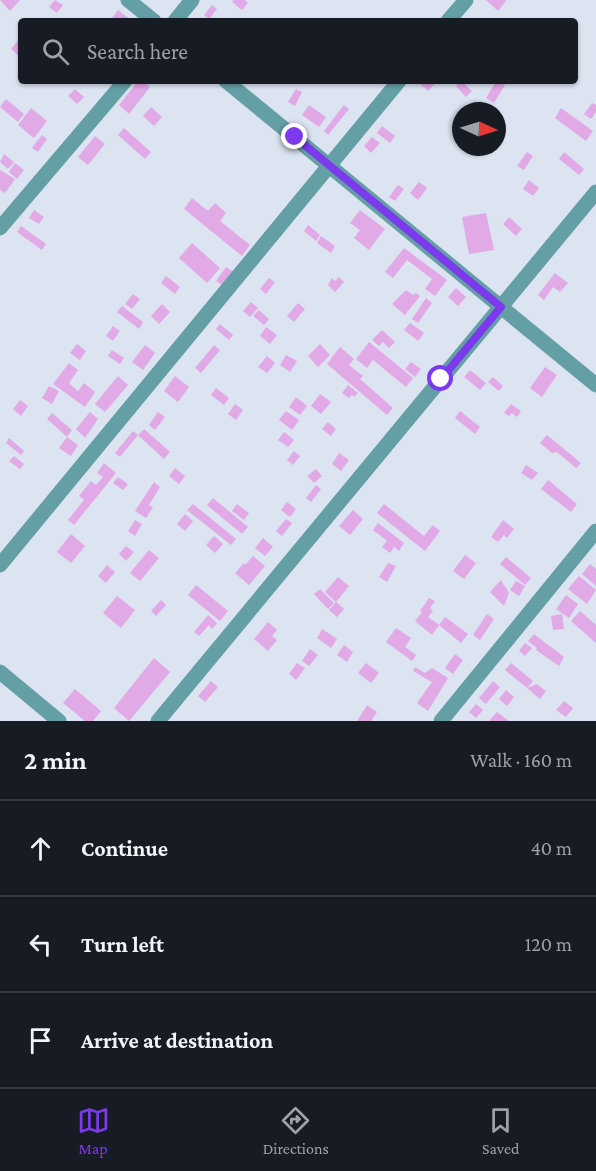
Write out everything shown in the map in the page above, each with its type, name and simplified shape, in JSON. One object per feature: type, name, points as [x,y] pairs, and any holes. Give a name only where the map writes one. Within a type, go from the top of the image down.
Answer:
[{"type":"street","points":[[128,0],[150,18]]},
{"type":"street","points":[[177,18],[192,0]]},
{"type":"street","points":[[451,18],[466,0]]},
{"type":"street","points":[[0,228],[122,84]]},
{"type":"street","points":[[230,84],[596,386]]},
{"type":"street","points":[[0,565],[397,84]]},
{"type":"street","points":[[158,721],[596,192]]},
{"type":"street","points":[[441,721],[596,531]]},
{"type":"street","points":[[0,672],[59,721]]},
{"type":"building","points":[[0,0],[20,0],[10,11]]},
{"type":"building","points":[[55,0],[63,5],[57,13],[49,7]]},
{"type":"building","points":[[245,0],[248,3],[242,10],[232,2]]},
{"type":"building","points":[[486,0],[505,0],[506,1],[498,11]]},
{"type":"building","points":[[212,5],[217,9],[210,18],[204,15]]},
{"type":"building","points":[[118,10],[128,18],[112,18]]},
{"type":"building","points":[[18,40],[18,55],[11,49]]},
{"type":"building","points":[[136,84],[146,84],[150,87],[129,114],[119,105]]},
{"type":"building","points":[[420,84],[434,84],[428,91]]},
{"type":"building","points":[[464,84],[472,91],[466,97],[456,86]]},
{"type":"building","points":[[494,84],[505,85],[495,102],[486,98]]},
{"type":"building","points":[[75,89],[84,97],[77,104],[68,96]]},
{"type":"building","points":[[296,89],[302,92],[295,106],[288,102]]},
{"type":"building","points":[[6,99],[24,114],[18,122],[0,107]]},
{"type":"building","points":[[592,103],[596,105],[596,112],[591,119],[584,114]]},
{"type":"building","points":[[309,105],[326,117],[319,127],[302,115]]},
{"type":"building","points":[[344,105],[349,109],[328,135],[324,131]]},
{"type":"building","points":[[151,107],[162,117],[154,126],[143,116]]},
{"type":"building","points":[[31,108],[47,121],[34,138],[18,125]]},
{"type":"building","points":[[561,108],[593,131],[586,141],[555,118]]},
{"type":"building","points":[[382,126],[395,136],[390,143],[377,133]]},
{"type":"building","points":[[124,128],[151,152],[145,159],[118,135]]},
{"type":"building","points":[[42,135],[47,139],[38,152],[32,148]]},
{"type":"building","points":[[95,136],[105,144],[88,165],[78,157]]},
{"type":"building","points":[[372,137],[380,143],[371,153],[364,146]]},
{"type":"building","points":[[527,152],[533,156],[524,170],[517,166]]},
{"type":"building","points":[[564,152],[584,169],[579,175],[559,159]]},
{"type":"building","points":[[4,154],[14,162],[8,169],[0,162]]},
{"type":"building","points":[[15,163],[24,170],[17,179],[9,172]]},
{"type":"building","points":[[0,170],[15,179],[5,193],[0,190]]},
{"type":"building","points":[[529,180],[539,188],[533,196],[523,189]]},
{"type":"building","points":[[419,182],[427,188],[418,200],[410,193]]},
{"type":"building","points":[[398,185],[404,189],[395,201],[389,197]]},
{"type":"building","points":[[192,198],[208,211],[215,203],[226,213],[220,221],[250,245],[242,256],[184,209]]},
{"type":"building","points":[[34,210],[44,217],[39,224],[29,218]]},
{"type":"building","points":[[360,210],[385,229],[369,250],[354,238],[360,230],[350,223]]},
{"type":"building","points":[[486,213],[494,250],[469,254],[462,217]]},
{"type":"building","points":[[509,217],[522,229],[516,236],[503,224]]},
{"type":"building","points":[[308,225],[320,235],[316,241],[304,231]]},
{"type":"building","points":[[21,226],[46,244],[42,250],[17,232]]},
{"type":"building","points":[[321,236],[335,246],[331,253],[317,243]]},
{"type":"building","points":[[192,243],[220,268],[207,283],[179,258]]},
{"type":"building","points":[[404,248],[447,280],[435,296],[425,289],[432,279],[407,260],[393,278],[385,272]]},
{"type":"building","points":[[226,267],[235,273],[225,287],[216,281]]},
{"type":"building","points":[[555,273],[568,283],[560,292],[553,287],[544,300],[538,295]]},
{"type":"building","points":[[166,276],[180,287],[175,294],[161,283]]},
{"type":"building","points":[[339,277],[344,282],[335,292],[328,285],[332,278],[335,281]]},
{"type":"building","points":[[269,278],[275,282],[266,294],[260,289]]},
{"type":"building","points":[[456,288],[466,297],[458,306],[448,297]]},
{"type":"building","points":[[406,290],[413,295],[416,293],[420,296],[405,315],[392,304]]},
{"type":"building","points":[[133,294],[140,299],[132,309],[125,304]]},
{"type":"building","points":[[426,298],[432,303],[418,323],[412,319]]},
{"type":"building","points":[[251,302],[258,308],[250,317],[243,311]]},
{"type":"building","points":[[298,303],[305,309],[294,322],[287,316]]},
{"type":"building","points":[[162,304],[170,312],[159,324],[151,316]]},
{"type":"building","points":[[122,306],[143,322],[139,329],[117,312]]},
{"type":"building","points":[[259,310],[269,319],[264,325],[253,316]]},
{"type":"building","points":[[410,323],[424,333],[418,341],[404,330]]},
{"type":"building","points":[[220,324],[233,335],[229,340],[216,329]]},
{"type":"building","points":[[113,326],[120,331],[113,341],[106,336]]},
{"type":"building","points":[[266,327],[277,335],[270,344],[260,336]]},
{"type":"building","points":[[382,330],[395,342],[389,348],[383,342],[379,346],[372,340]]},
{"type":"building","points":[[369,342],[413,378],[406,387],[373,360],[367,368],[356,359]]},
{"type":"building","points":[[77,344],[86,351],[80,360],[70,353]]},
{"type":"building","points":[[320,344],[330,355],[318,367],[308,356]]},
{"type":"building","points":[[145,345],[155,353],[143,370],[132,362]]},
{"type":"building","points":[[214,345],[220,350],[201,373],[195,368]]},
{"type":"building","points":[[340,347],[354,359],[349,365],[363,376],[360,379],[393,408],[387,415],[327,364]]},
{"type":"building","points":[[112,350],[124,358],[120,364],[108,356]]},
{"type":"building","points":[[286,355],[297,361],[290,372],[280,365]]},
{"type":"building","points":[[267,356],[275,363],[267,373],[258,367]]},
{"type":"building","points":[[411,362],[421,369],[415,377],[405,369]]},
{"type":"building","points":[[69,363],[78,370],[69,383],[78,391],[84,383],[95,392],[85,407],[53,384]]},
{"type":"building","points":[[545,367],[557,375],[542,397],[530,388]]},
{"type":"building","points":[[470,370],[486,383],[480,390],[464,377]]},
{"type":"building","points":[[118,376],[128,385],[105,412],[95,404]]},
{"type":"building","points":[[175,376],[189,387],[178,402],[164,391]]},
{"type":"building","points":[[493,377],[503,386],[499,391],[488,382]]},
{"type":"building","points":[[348,385],[358,393],[354,397],[352,395],[349,398],[342,393]]},
{"type":"building","points":[[49,386],[59,391],[52,404],[42,398]]},
{"type":"building","points":[[216,388],[229,398],[224,405],[211,395]]},
{"type":"building","points":[[320,394],[331,402],[321,414],[311,406]]},
{"type":"building","points":[[296,397],[307,406],[300,415],[289,407]]},
{"type":"building","points":[[20,400],[28,406],[21,416],[13,409]]},
{"type":"building","points":[[235,404],[243,410],[236,420],[228,414]]},
{"type":"building","points":[[511,404],[521,411],[517,417],[512,413],[509,416],[504,413]]},
{"type":"building","points":[[286,411],[299,420],[292,430],[279,420]]},
{"type":"building","points":[[460,411],[480,427],[475,434],[455,418]]},
{"type":"building","points":[[90,412],[98,419],[85,438],[76,429]]},
{"type":"building","points":[[158,412],[165,417],[155,430],[149,425]]},
{"type":"building","points":[[52,413],[72,430],[67,437],[47,419]]},
{"type":"building","points":[[328,422],[336,429],[331,436],[322,429]]},
{"type":"building","points":[[144,429],[170,452],[164,459],[138,435]]},
{"type":"building","points":[[133,431],[138,435],[120,457],[115,453]]},
{"type":"building","points":[[284,432],[294,440],[288,447],[278,440]]},
{"type":"building","points":[[547,435],[581,463],[576,468],[557,452],[552,453],[540,443]]},
{"type":"building","points":[[67,437],[78,445],[71,456],[59,448]]},
{"type":"building","points":[[9,438],[24,451],[21,455],[6,443]]},
{"type":"building","points":[[294,451],[300,456],[293,465],[287,460]]},
{"type":"building","points":[[339,453],[349,460],[341,471],[332,464]]},
{"type":"building","points":[[14,456],[24,464],[20,469],[9,461]]},
{"type":"building","points":[[104,463],[116,473],[74,525],[68,520],[84,500],[79,496],[91,481],[96,485],[103,477],[97,473]]},
{"type":"building","points":[[526,465],[538,473],[532,480],[521,473]]},
{"type":"building","points":[[175,468],[185,476],[179,484],[169,476]]},
{"type":"building","points":[[316,469],[322,476],[314,483],[307,476]]},
{"type":"building","points":[[118,477],[128,484],[123,490],[113,483]]},
{"type":"building","points":[[548,480],[577,504],[571,512],[541,489]]},
{"type":"building","points":[[154,482],[160,487],[149,505],[153,507],[146,518],[135,511]]},
{"type":"building","points":[[316,485],[321,489],[311,502],[306,498]]},
{"type":"building","points":[[213,498],[248,527],[242,534],[207,505]]},
{"type":"building","points":[[287,502],[296,509],[290,517],[281,510]]},
{"type":"building","points":[[193,504],[236,539],[231,545],[187,510]]},
{"type":"building","points":[[237,504],[249,513],[244,520],[232,511]]},
{"type":"building","points":[[384,504],[424,536],[433,525],[440,531],[425,551],[377,513]]},
{"type":"building","points":[[353,510],[363,519],[350,535],[339,526]]},
{"type":"building","points":[[185,514],[193,521],[185,531],[177,524]]},
{"type":"building","points":[[286,519],[292,523],[282,536],[276,531]]},
{"type":"building","points":[[135,520],[142,524],[135,536],[128,531]]},
{"type":"building","points":[[503,520],[514,529],[507,538],[504,535],[498,542],[491,537]]},
{"type":"building","points":[[378,523],[404,543],[399,551],[394,547],[390,553],[382,547],[387,541],[373,530]]},
{"type":"building","points":[[71,534],[85,546],[71,563],[57,552]]},
{"type":"building","points":[[214,536],[223,544],[215,553],[206,545]]},
{"type":"building","points":[[263,538],[273,547],[265,556],[255,548]]},
{"type":"building","points":[[126,546],[134,552],[126,561],[119,554]]},
{"type":"building","points":[[149,550],[159,558],[140,581],[130,573]]},
{"type":"building","points":[[465,555],[476,563],[464,579],[453,571]]},
{"type":"building","points":[[253,556],[265,566],[249,585],[235,573]]},
{"type":"building","points":[[506,557],[531,578],[525,585],[500,564]]},
{"type":"building","points":[[388,563],[396,566],[387,582],[379,577]]},
{"type":"building","points":[[590,564],[596,569],[596,586],[582,574]]},
{"type":"building","points":[[107,565],[115,572],[106,583],[98,576]]},
{"type":"building","points":[[579,576],[596,590],[587,604],[568,589]]},
{"type":"building","points":[[338,577],[349,586],[336,602],[325,592]]},
{"type":"building","points":[[501,580],[509,593],[504,606],[490,592]]},
{"type":"building","points":[[516,581],[525,586],[519,596],[510,590]]},
{"type":"building","points":[[196,585],[228,611],[220,621],[188,595]]},
{"type":"building","points":[[320,589],[334,603],[328,609],[314,594]]},
{"type":"building","points":[[566,595],[578,604],[569,618],[556,609]]},
{"type":"building","points":[[117,596],[135,610],[121,628],[103,613]]},
{"type":"building","points":[[429,598],[435,601],[430,608],[433,611],[428,617],[439,625],[432,635],[415,621]]},
{"type":"building","points":[[161,600],[166,605],[156,616],[151,611]]},
{"type":"building","points":[[336,602],[344,609],[337,617],[329,610]]},
{"type":"building","points":[[580,611],[596,625],[596,643],[571,621]]},
{"type":"building","points":[[487,614],[494,619],[480,640],[473,635]]},
{"type":"building","points":[[562,614],[564,629],[553,630],[551,616]]},
{"type":"building","points":[[208,615],[217,623],[212,629],[209,625],[199,636],[194,632]]},
{"type":"building","points":[[445,617],[468,634],[461,643],[439,625]]},
{"type":"building","points":[[268,622],[277,630],[272,636],[277,640],[268,651],[254,639]]},
{"type":"building","points":[[396,628],[411,638],[405,647],[416,655],[412,661],[386,642]]},
{"type":"building","points":[[322,629],[337,639],[331,648],[317,638]]},
{"type":"building","points":[[534,634],[564,657],[559,666],[536,650],[537,648],[528,641]]},
{"type":"building","points":[[525,643],[532,648],[525,656],[519,651]]},
{"type":"building","points":[[344,645],[353,652],[347,662],[337,655]]},
{"type":"building","points":[[310,649],[318,655],[309,666],[302,661]]},
{"type":"building","points":[[455,654],[463,660],[453,674],[445,668]]},
{"type":"building","points":[[154,658],[170,672],[129,721],[114,708]]},
{"type":"building","points":[[297,663],[305,668],[296,680],[289,674]]},
{"type":"building","points":[[366,663],[379,673],[371,683],[358,673]]},
{"type":"building","points":[[511,663],[533,681],[527,688],[505,670]]},
{"type":"building","points":[[415,667],[425,673],[432,668],[448,678],[428,711],[417,703],[432,682],[413,671]]},
{"type":"building","points":[[211,681],[218,687],[205,702],[198,696]]},
{"type":"building","points":[[493,681],[500,687],[486,704],[479,698]]},
{"type":"building","points":[[537,684],[546,691],[540,699],[527,688]]},
{"type":"building","points":[[75,689],[101,711],[93,721],[85,721],[63,703]]},
{"type":"building","points":[[506,690],[514,697],[507,706],[499,699]]},
{"type":"building","points":[[564,701],[573,708],[566,717],[556,710]]},
{"type":"building","points":[[476,704],[483,710],[476,718],[469,712]]},
{"type":"building","points":[[367,705],[377,712],[371,721],[357,721]]},
{"type":"building","points":[[497,712],[509,721],[489,721]]},
{"type":"route","points":[[295,137],[501,307],[441,379]]}]
